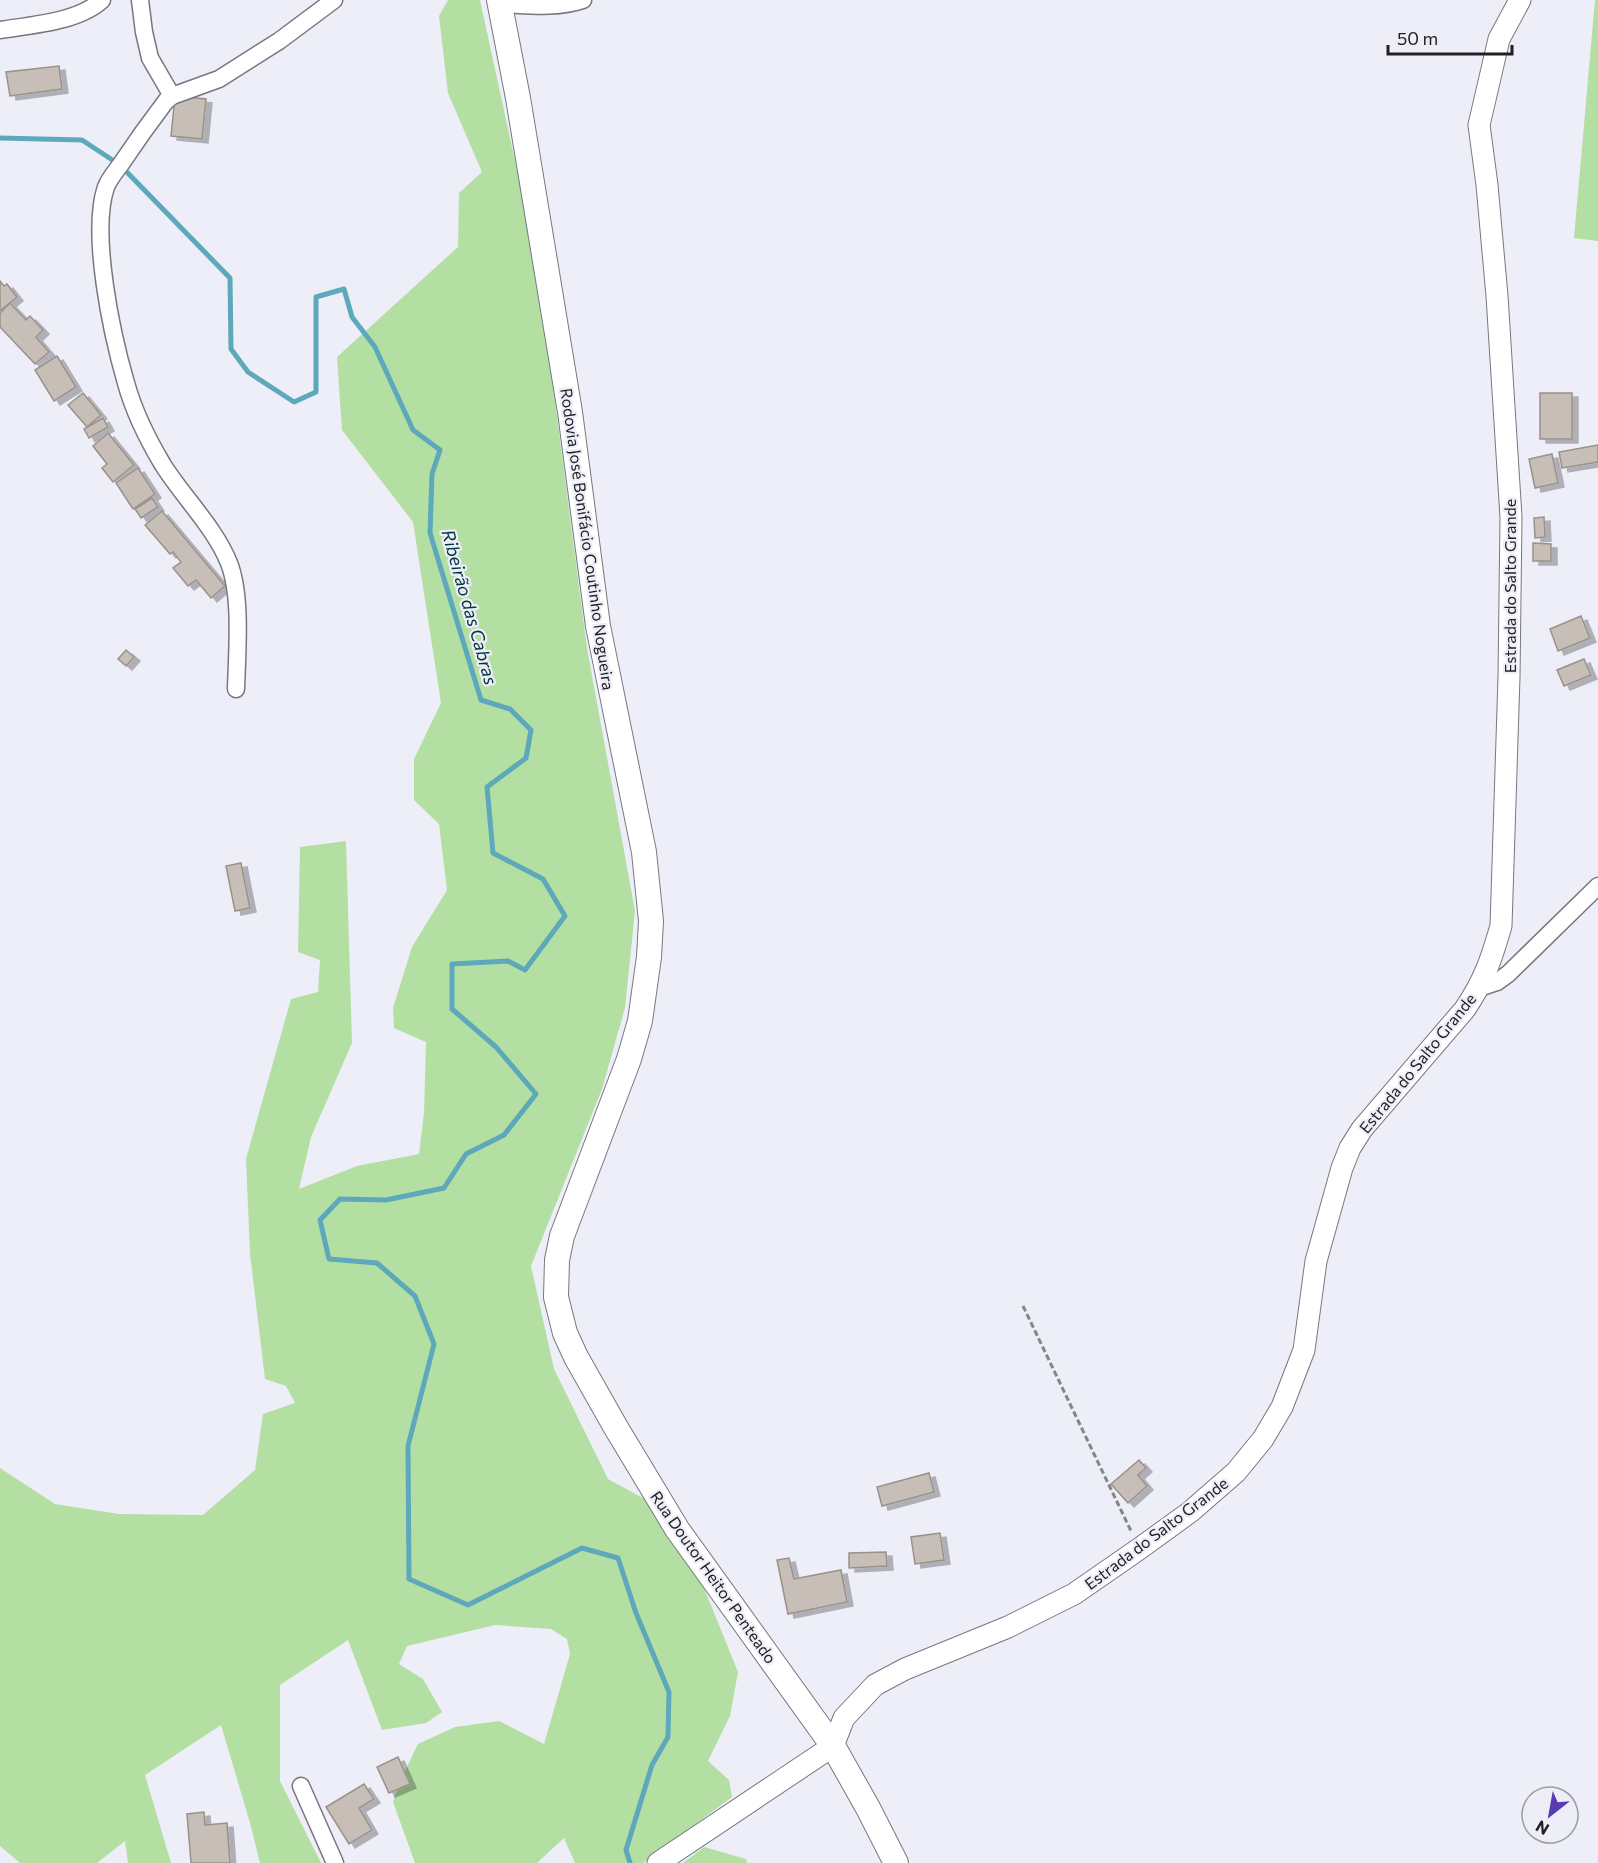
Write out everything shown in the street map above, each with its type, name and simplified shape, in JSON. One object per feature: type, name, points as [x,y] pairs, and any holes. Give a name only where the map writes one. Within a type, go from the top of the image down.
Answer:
[{"type":"main road","name":"Rodovia José Bonifácio Coutinho Nogueira","points":[[500,2],[570,412],[598,626],[644,852],[651,921],[649,957],[640,1021],[629,1059],[570,1211]]},
{"type":"main road","name":"Rua Doutor Heitor Penteado","points":[[570,1211],[557,1260],[556,1297],[565,1333],[576,1357],[678,1529],[833,1746],[896,1863]]},
{"type":"street","points":[[0,30],[83,13],[102,0]]},
{"type":"street","points":[[140,0],[150,58],[172,96]]},
{"type":"street","points":[[236,689],[237,620],[235,588],[230,565],[219,542],[184,496],[147,437],[126,385],[106,288],[100,207],[107,184],[153,118],[172,96],[219,78],[279,41],[334,0]]},
{"type":"street","points":[[500,2],[554,6],[569,5],[584,0]]},
{"type":"street","name":"Estrada do Salto Grande","points":[[833,1746],[844,1718],[875,1685],[904,1669],[1008,1627],[1074,1594],[1190,1512],[1236,1472],[1263,1439],[1282,1407],[1304,1350],[1316,1261],[1338,1182],[1350,1149],[1362,1129],[1465,1009],[1479,988],[1491,962],[1501,926],[1511,517],[1497,296],[1479,125],[1499,39],[1520,0]]},
{"type":"street","points":[[1479,988],[1497,982],[1508,974],[1598,886]]},
{"type":"street","points":[[658,1863],[833,1746]]},
{"type":"street","points":[[301,1786],[335,1863]]},
{"type":"path","points":[[1023,1306],[1139,1549]]},
{"type":"green space","points":[[448,0],[480,0],[525,207],[548,347],[587,648],[635,911],[625,1008],[602,1089],[531,1266],[554,1369],[608,1479],[652,1503],[702,1583],[738,1672],[730,1716],[708,1761],[729,1780],[732,1797],[643,1863],[575,1863],[564,1838],[537,1863],[415,1863],[393,1802],[418,1744],[455,1727],[499,1721],[544,1744],[570,1654],[567,1639],[551,1629],[495,1625],[407,1646],[399,1664],[423,1679],[442,1712],[426,1723],[382,1730],[348,1640],[280,1685],[280,1781],[321,1863],[260,1863],[221,1725],[145,1775],[171,1863],[128,1863],[125,1841],[97,1863],[20,1863],[0,1846],[0,1468],[55,1504],[119,1514],[203,1515],[255,1470],[263,1414],[295,1403],[286,1386],[265,1379],[250,1254],[246,1159],[291,999],[318,992],[320,960],[298,952],[300,847],[346,841],[352,1043],[311,1137],[299,1189],[357,1166],[419,1154],[424,1113],[426,1042],[394,1028],[393,1008],[412,947],[447,890],[439,824],[414,800],[414,759],[441,703],[413,522],[342,430],[337,357],[458,247],[459,193],[482,172],[448,93],[439,16]]},
{"type":"green space","points":[[1595,0],[1598,0],[1598,241],[1574,238]]},
{"type":"green space","points":[[704,1847],[746,1859],[747,1863],[683,1863]]},
{"type":"building","points":[[59,66],[62,89],[10,96],[6,72]]},
{"type":"building","points":[[175,96],[206,99],[202,139],[171,136]]},
{"type":"building","points":[[0,281],[4,286],[7,284],[17,297],[0,311]]},
{"type":"building","points":[[10,303],[26,320],[30,316],[43,330],[36,337],[49,352],[35,364],[0,327],[0,313]]},
{"type":"building","points":[[57,356],[76,387],[54,401],[35,370]]},
{"type":"building","points":[[83,393],[101,415],[87,427],[68,405]]},
{"type":"building","points":[[1540,393],[1572,393],[1572,439],[1540,439]]},
{"type":"building","points":[[103,418],[108,427],[89,438],[84,429]]},
{"type":"building","points":[[108,433],[134,465],[113,482],[102,468],[107,464],[93,446]]},
{"type":"building","points":[[1598,445],[1598,462],[1562,468],[1559,452]]},
{"type":"building","points":[[1552,454],[1558,483],[1535,488],[1529,459]]},
{"type":"building","points":[[138,468],[155,494],[133,509],[116,483]]},
{"type":"building","points":[[152,498],[158,507],[141,518],[135,509]]},
{"type":"building","points":[[162,511],[225,586],[211,598],[196,580],[188,586],[173,568],[181,562],[173,552],[170,554],[145,525]]},
{"type":"building","points":[[1544,517],[1545,537],[1535,538],[1534,518]]},
{"type":"building","points":[[1533,543],[1551,544],[1551,561],[1533,561]]},
{"type":"building","points":[[1581,616],[1590,638],[1558,651],[1550,629]]},
{"type":"building","points":[[126,650],[134,657],[126,666],[118,659]]},
{"type":"building","points":[[1584,659],[1591,675],[1564,686],[1557,670]]},
{"type":"building","points":[[241,863],[250,908],[235,911],[226,866]]},
{"type":"building","points":[[1139,1460],[1146,1468],[1138,1475],[1147,1486],[1128,1503],[1111,1484]]},
{"type":"building","points":[[929,1473],[934,1492],[882,1506],[877,1487]]},
{"type":"building","points":[[940,1533],[944,1560],[915,1564],[911,1537]]},
{"type":"building","points":[[886,1552],[887,1566],[849,1568],[849,1553]]},
{"type":"building","points":[[789,1558],[794,1579],[841,1570],[847,1602],[788,1614],[777,1560]]},
{"type":"building","points":[[398,1757],[410,1784],[389,1793],[377,1767]]},
{"type":"building","points":[[364,1784],[374,1799],[359,1808],[372,1830],[349,1844],[326,1807]]},
{"type":"building","points":[[204,1812],[205,1825],[227,1823],[230,1863],[191,1863],[187,1814]]},
{"type":"waterway","name":"Ribeirão das Cabras","points":[[0,138],[82,140],[120,165],[230,278],[231,349],[248,372],[294,402],[316,392],[316,297],[344,289],[352,317],[375,347],[413,430],[440,450],[432,474],[430,533],[481,700],[510,709],[531,730],[526,758],[487,787],[493,853],[543,879],[565,916],[525,970],[508,961],[452,964],[452,1009],[496,1047],[536,1094],[504,1135],[466,1154],[444,1188],[386,1200],[340,1199],[320,1220],[329,1259],[377,1263],[415,1296],[434,1344],[408,1446],[409,1579],[468,1605],[582,1548],[618,1558],[636,1613],[669,1692],[668,1737],[652,1765],[626,1850],[630,1863]]}]
